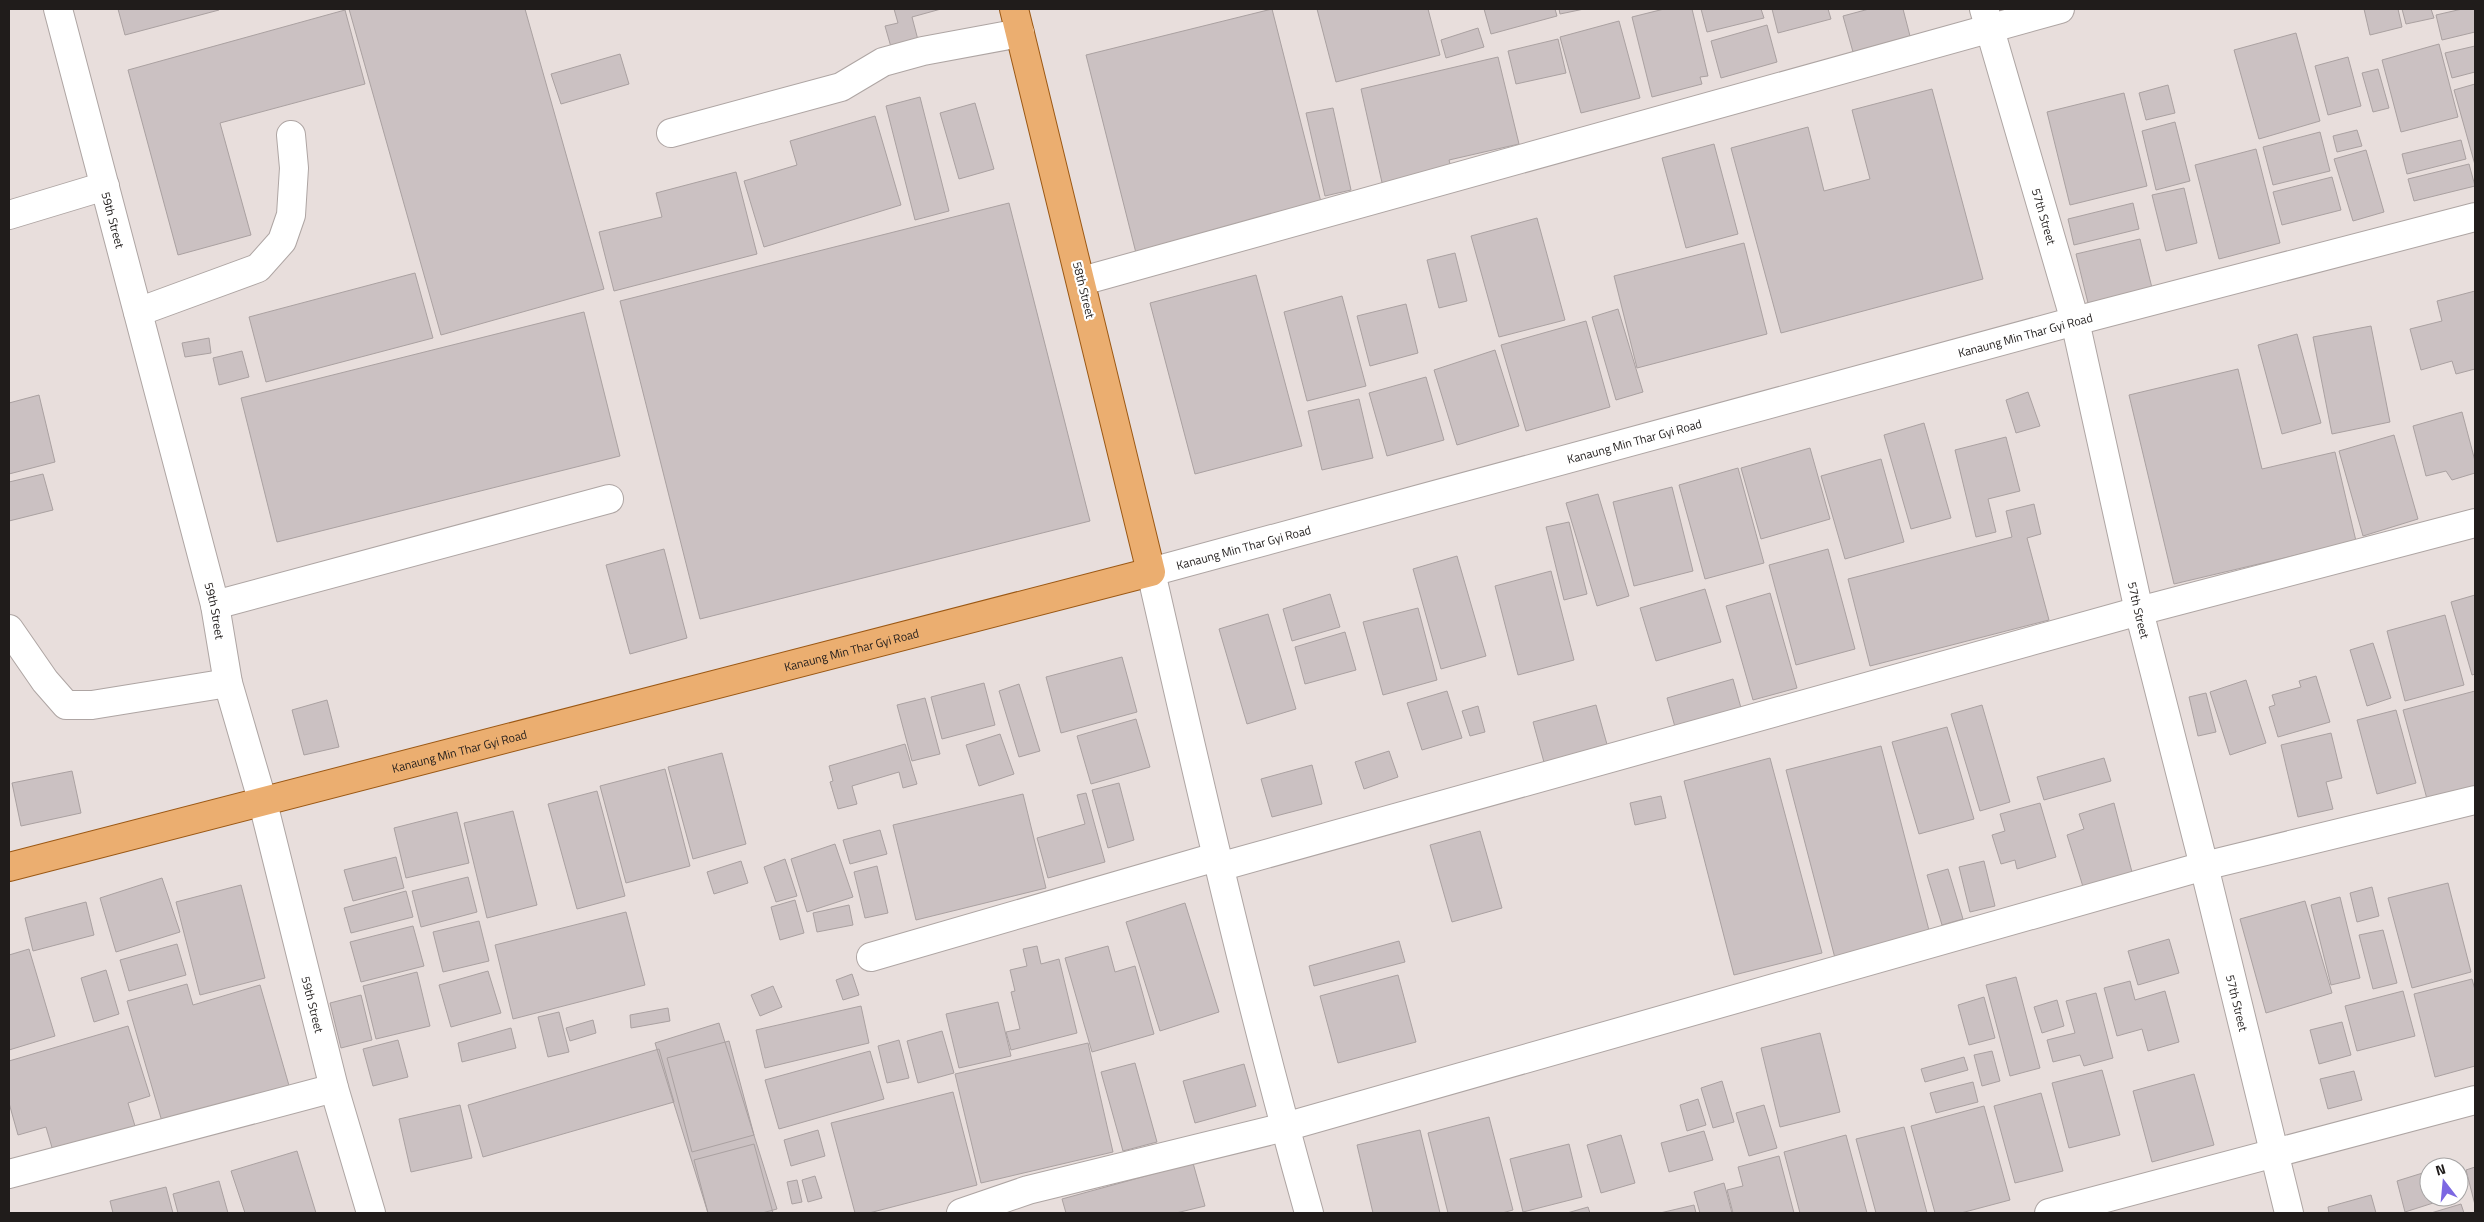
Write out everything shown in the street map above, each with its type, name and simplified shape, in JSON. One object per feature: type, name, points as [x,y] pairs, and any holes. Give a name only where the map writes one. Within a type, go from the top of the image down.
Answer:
[{"type":"main road","name":"58th Street","points":[[1019,16],[1151,572]]},
{"type":"main road","name":"Kanaung Min Thar Gyi Road","points":[[9,867],[263,803],[1151,572]]},
{"type":"street","name":"59th Street","points":[[58,9],[215,605],[228,683],[263,803],[334,1088],[371,1213]]},
{"type":"street","points":[[1082,281],[1986,18],[2060,9]]},
{"type":"street","points":[[671,133],[841,87],[891,60],[923,51],[1019,16]]},
{"type":"street","name":"57th Street","points":[[1986,18],[2075,321],[2139,610],[2289,1213]]},
{"type":"street","points":[[138,312],[258,268],[282,242],[291,215],[294,168],[291,135]]},
{"type":"street","points":[[9,215],[105,186]]},
{"type":"street","name":"Kanaung Min Thar Gyi Road","points":[[1151,572],[2075,321],[2475,217]]},
{"type":"street","points":[[215,605],[609,499]]},
{"type":"street","points":[[871,957],[2139,610],[2475,523]]},
{"type":"street","points":[[1151,572],[1217,862],[1285,1128],[1310,1213]]},
{"type":"street","points":[[9,629],[45,681],[66,705],[92,705],[228,683]]},
{"type":"street","points":[[961,1213],[1028,1190],[1285,1128],[2204,866],[2475,800]]},
{"type":"street","points":[[9,1174],[334,1088]]},
{"type":"street","points":[[2049,1213],[2475,1100]]},
{"type":"building","points":[[118,9],[218,9],[219,10],[125,35]]},
{"type":"building","points":[[349,9],[525,9],[604,289],[441,335]]},
{"type":"building","points":[[894,9],[941,9],[912,17],[918,40],[891,47],[885,26],[898,23]]},
{"type":"building","points":[[1272,9],[1322,206],[1136,253],[1086,55]]},
{"type":"building","points":[[1317,9],[1428,9],[1440,55],[1336,82]]},
{"type":"building","points":[[1484,9],[1555,9],[1557,16],[1491,34]]},
{"type":"building","points":[[1559,9],[1584,9],[1560,14]]},
{"type":"building","points":[[1664,9],[1692,9],[1708,76],[1700,77],[1702,84],[1652,97],[1632,17]]},
{"type":"building","points":[[1701,9],[1761,9],[1764,18],[1707,32]]},
{"type":"building","points":[[1772,9],[1828,9],[1831,19],[1778,33]]},
{"type":"building","points":[[1869,9],[1903,9],[1910,36],[1853,52],[1843,16]]},
{"type":"building","points":[[2364,9],[2398,9],[2402,27],[2370,35]]},
{"type":"building","points":[[2402,9],[2431,9],[2434,18],[2406,24]]},
{"type":"building","points":[[2462,9],[2475,9],[2475,32],[2442,40],[2436,15]]},
{"type":"building","points":[[345,10],[365,84],[220,123],[251,235],[178,255],[128,70]]},
{"type":"building","points":[[1619,21],[1640,98],[1581,113],[1560,37]]},
{"type":"building","points":[[1767,25],[1777,62],[1721,78],[1711,41]]},
{"type":"building","points":[[1478,28],[1484,47],[1446,58],[1441,40]]},
{"type":"building","points":[[2296,33],[2320,121],[2259,139],[2234,50]]},
{"type":"building","points":[[1558,39],[1566,73],[1516,84],[1508,51]]},
{"type":"building","points":[[2439,44],[2458,117],[2401,132],[2382,60]]},
{"type":"building","points":[[2475,46],[2475,72],[2452,78],[2445,53]]},
{"type":"building","points":[[620,54],[629,84],[561,104],[551,74]]},
{"type":"building","points":[[1498,57],[1519,144],[1449,160],[1452,172],[1383,187],[1361,89]]},
{"type":"building","points":[[2348,57],[2361,106],[2328,115],[2315,66]]},
{"type":"building","points":[[2378,69],[2389,108],[2373,112],[2362,73]]},
{"type":"building","points":[[2475,84],[2475,165],[2454,90]]},
{"type":"building","points":[[2168,85],[2175,113],[2146,120],[2139,93]]},
{"type":"building","points":[[1932,89],[1983,279],[1781,333],[1731,148],[1808,127],[1824,191],[1870,179],[1852,110]]},
{"type":"building","points":[[2124,93],[2147,186],[2070,205],[2047,112]]},
{"type":"building","points":[[920,97],[949,211],[915,220],[886,106]]},
{"type":"building","points":[[975,103],[994,169],[959,179],[940,113]]},
{"type":"building","points":[[1333,108],[1351,190],[1325,196],[1306,113]]},
{"type":"building","points":[[875,116],[901,205],[764,247],[744,181],[797,165],[790,141]]},
{"type":"building","points":[[2175,122],[2190,181],[2156,190],[2142,131]]},
{"type":"building","points":[[2357,130],[2362,146],[2337,152],[2333,136]]},
{"type":"building","points":[[2320,132],[2330,171],[2273,185],[2263,147]]},
{"type":"building","points":[[2461,140],[2466,159],[2407,174],[2402,154]]},
{"type":"building","points":[[1714,144],[1738,234],[1686,248],[1662,158]]},
{"type":"building","points":[[2256,149],[2280,243],[2219,259],[2195,165]]},
{"type":"building","points":[[2366,150],[2384,212],[2353,221],[2334,159]]},
{"type":"building","points":[[2469,164],[2475,186],[2414,201],[2408,179]]},
{"type":"building","points":[[736,172],[757,254],[614,291],[599,232],[662,217],[656,193]]},
{"type":"building","points":[[2332,177],[2341,210],[2282,225],[2273,192]]},
{"type":"building","points":[[2184,188],[2197,243],[2166,251],[2152,195]]},
{"type":"building","points":[[1009,203],[1090,521],[700,619],[620,301]]},
{"type":"building","points":[[2133,203],[2139,229],[2074,245],[2068,219]]},
{"type":"building","points":[[1537,218],[1565,320],[1499,337],[1471,236]]},
{"type":"building","points":[[2140,239],[2152,288],[2088,303],[2076,254]]},
{"type":"building","points":[[1744,243],[1767,334],[1637,368],[1614,276]]},
{"type":"building","points":[[1455,253],[1467,301],[1439,308],[1427,260]]},
{"type":"building","points":[[415,273],[433,338],[266,382],[249,317]]},
{"type":"building","points":[[1256,275],[1302,446],[1195,474],[1150,303]]},
{"type":"building","points":[[2475,291],[2475,369],[2456,374],[2452,361],[2421,370],[2410,329],[2442,321],[2437,301]]},
{"type":"building","points":[[1342,296],[1366,386],[1307,401],[1284,312]]},
{"type":"building","points":[[1406,304],[1418,353],[1370,366],[1357,316]]},
{"type":"building","points":[[1618,309],[1643,392],[1616,400],[1592,317]]},
{"type":"building","points":[[584,312],[620,456],[277,542],[241,398]]},
{"type":"building","points":[[1586,321],[1610,407],[1526,431],[1501,345]]},
{"type":"building","points":[[2371,326],[2390,422],[2332,434],[2313,337]]},
{"type":"building","points":[[2297,334],[2321,423],[2282,434],[2258,345]]},
{"type":"building","points":[[209,338],[211,353],[185,357],[182,343]]},
{"type":"building","points":[[1495,350],[1519,426],[1457,445],[1434,370]]},
{"type":"building","points":[[242,351],[249,377],[219,385],[213,358]]},
{"type":"building","points":[[2238,369],[2262,469],[2335,452],[2356,541],[2174,584],[2129,395]]},
{"type":"building","points":[[1426,377],[1444,440],[1387,456],[1369,393]]},
{"type":"building","points":[[2028,392],[2040,426],[2016,433],[2006,400]]},
{"type":"building","points":[[39,395],[55,462],[9,474],[9,403]]},
{"type":"building","points":[[1359,399],[1373,458],[1322,470],[1308,411]]},
{"type":"building","points":[[2462,412],[2475,461],[2475,473],[2452,480],[2446,471],[2426,476],[2413,426]]},
{"type":"building","points":[[1924,423],[1951,518],[1911,529],[1884,435]]},
{"type":"building","points":[[2394,435],[2418,519],[2363,536],[2339,451]]},
{"type":"building","points":[[2006,437],[2020,491],[1988,499],[1996,532],[1976,537],[1955,450]]},
{"type":"building","points":[[1810,448],[1830,519],[1761,539],[1741,468]]},
{"type":"building","points":[[1881,459],[1904,542],[1845,559],[1821,476]]},
{"type":"building","points":[[1738,468],[1764,563],[1705,579],[1679,485]]},
{"type":"building","points":[[43,474],[53,510],[9,521],[9,482]]},
{"type":"building","points":[[1672,487],[1693,571],[1634,586],[1613,502]]},
{"type":"building","points":[[1598,494],[1629,596],[1597,606],[1566,503]]},
{"type":"building","points":[[2034,504],[2041,534],[2027,538],[2049,620],[1870,666],[1848,579],[2012,537],[2006,511]]},
{"type":"building","points":[[1569,522],[1587,594],[1564,600],[1546,527]]},
{"type":"building","points":[[664,549],[687,638],[630,654],[606,565]]},
{"type":"building","points":[[1828,549],[1855,649],[1796,665],[1769,565]]},
{"type":"building","points":[[1457,556],[1486,656],[1441,669],[1413,569]]},
{"type":"building","points":[[1551,571],[1574,660],[1518,675],[1495,586]]},
{"type":"building","points":[[1705,589],[1721,642],[1656,661],[1640,608]]},
{"type":"building","points":[[1770,593],[1797,688],[1753,700],[1726,606]]},
{"type":"building","points":[[1330,594],[1340,627],[1292,641],[1283,609]]},
{"type":"building","points":[[2475,595],[2475,674],[2472,675],[2451,602]]},
{"type":"building","points":[[1418,608],[1437,680],[1383,695],[1363,622]]},
{"type":"building","points":[[1268,614],[1296,709],[1247,724],[1219,629]]},
{"type":"building","points":[[2445,615],[2464,685],[2405,701],[2387,631]]},
{"type":"building","points":[[1345,632],[1356,670],[1305,684],[1295,647]]},
{"type":"building","points":[[2373,643],[2391,698],[2367,706],[2350,650]]},
{"type":"building","points":[[1122,657],[1137,712],[1061,733],[1046,677]]},
{"type":"building","points":[[2316,676],[2330,722],[2278,737],[2269,707],[2275,705],[2272,695],[2301,687],[2299,681]]},
{"type":"building","points":[[1733,679],[1741,708],[1675,727],[1667,698]]},
{"type":"building","points":[[2246,680],[2266,743],[2230,755],[2210,692]]},
{"type":"building","points":[[984,683],[995,725],[942,739],[931,697]]},
{"type":"building","points":[[1019,684],[1040,751],[1019,757],[999,691]]},
{"type":"building","points":[[1447,691],[1462,738],[1422,750],[1407,703]]},
{"type":"building","points":[[2475,691],[2475,786],[2427,799],[2403,710]]},
{"type":"building","points":[[2206,693],[2216,732],[2198,736],[2189,697]]},
{"type":"building","points":[[925,698],[940,754],[912,761],[897,705]]},
{"type":"building","points":[[327,700],[339,747],[304,755],[292,710]]},
{"type":"building","points":[[1596,705],[1608,748],[1545,766],[1533,722]]},
{"type":"building","points":[[1982,705],[2010,802],[1980,811],[1951,714]]},
{"type":"building","points":[[1478,706],[1485,732],[1470,736],[1462,711]]},
{"type":"building","points":[[2396,710],[2416,783],[2377,794],[2357,720]]},
{"type":"building","points":[[1136,719],[1150,767],[1091,784],[1077,736]]},
{"type":"building","points":[[1947,727],[1974,819],[1919,834],[1892,742]]},
{"type":"building","points":[[2331,733],[2342,778],[2326,782],[2333,809],[2298,817],[2281,745]]},
{"type":"building","points":[[1000,734],[1014,774],[979,786],[966,745]]},
{"type":"building","points":[[905,744],[917,784],[903,788],[899,772],[852,786],[857,804],[838,809],[830,782],[833,781],[829,766]]},
{"type":"building","points":[[1881,746],[1931,938],[1836,962],[1786,770]]},
{"type":"building","points":[[1389,751],[1398,777],[1364,789],[1355,762]]},
{"type":"building","points":[[722,753],[746,844],[693,859],[668,767]]},
{"type":"building","points":[[1770,758],[1822,953],[1734,975],[1684,781]]},
{"type":"building","points":[[2104,758],[2111,781],[2044,800],[2037,777]]},
{"type":"building","points":[[1312,765],[1322,804],[1272,817],[1261,779]]},
{"type":"building","points":[[665,769],[690,866],[626,883],[600,786]]},
{"type":"building","points":[[72,771],[81,813],[21,826],[12,783]]},
{"type":"building","points":[[1119,783],[1134,840],[1108,848],[1092,790]]},
{"type":"building","points":[[597,791],[625,896],[577,909],[548,804]]},
{"type":"building","points":[[1086,793],[1105,862],[1048,878],[1037,838],[1085,824],[1077,795]]},
{"type":"building","points":[[1023,794],[1046,888],[916,920],[893,825]]},
{"type":"building","points":[[1661,796],[1666,818],[1635,825],[1630,803]]},
{"type":"building","points":[[2040,803],[2056,857],[2017,869],[2015,860],[2001,864],[1992,835],[2005,831],[2000,814]]},
{"type":"building","points":[[2114,803],[2133,876],[2084,890],[2067,835],[2084,829],[2079,814]]},
{"type":"building","points":[[513,811],[537,905],[487,918],[464,823]]},
{"type":"building","points":[[457,812],[469,863],[406,878],[394,828]]},
{"type":"building","points":[[880,830],[887,854],[850,864],[843,840]]},
{"type":"building","points":[[1480,831],[1502,908],[1452,922],[1430,845]]},
{"type":"building","points":[[835,844],[853,897],[807,912],[791,859]]},
{"type":"building","points":[[396,857],[404,888],[353,901],[344,870]]},
{"type":"building","points":[[785,859],[797,896],[776,902],[764,867]]},
{"type":"building","points":[[741,861],[748,883],[714,894],[707,872]]},
{"type":"building","points":[[1984,861],[1995,906],[1970,912],[1959,867]]},
{"type":"building","points":[[877,866],[888,913],[865,918],[854,872]]},
{"type":"building","points":[[1948,869],[1963,919],[1942,925],[1927,875]]},
{"type":"building","points":[[468,877],[477,912],[421,927],[412,891]]},
{"type":"building","points":[[162,878],[180,932],[116,952],[100,898]]},
{"type":"building","points":[[2448,883],[2471,972],[2412,988],[2388,898]]},
{"type":"building","points":[[241,885],[265,978],[200,995],[176,902]]},
{"type":"building","points":[[2372,887],[2379,916],[2357,922],[2350,893]]},
{"type":"building","points":[[406,891],[413,917],[351,933],[344,908]]},
{"type":"building","points":[[2340,897],[2360,978],[2331,985],[2311,905]]},
{"type":"building","points":[[795,900],[804,933],[780,940],[771,907]]},
{"type":"building","points":[[2305,901],[2332,993],[2266,1013],[2240,919]]},
{"type":"building","points":[[86,902],[94,935],[33,951],[25,918]]},
{"type":"building","points":[[1185,903],[1219,1012],[1160,1031],[1126,922]]},
{"type":"building","points":[[849,905],[853,925],[817,932],[813,913]]},
{"type":"building","points":[[626,912],[645,985],[513,1019],[495,945]]},
{"type":"building","points":[[479,921],[489,961],[443,972],[433,932]]},
{"type":"building","points":[[413,926],[424,966],[361,982],[350,942]]},
{"type":"building","points":[[2383,930],[2397,983],[2373,989],[2359,935]]},
{"type":"building","points":[[2169,939],[2179,973],[2138,985],[2128,951]]},
{"type":"building","points":[[1399,941],[1405,962],[1314,986],[1309,966]]},
{"type":"building","points":[[177,944],[186,975],[129,991],[120,960]]},
{"type":"building","points":[[1037,946],[1041,964],[1059,959],[1077,1033],[1011,1050],[1006,1032],[1020,1029],[1011,992],[1015,991],[1010,970],[1027,966],[1023,949]]},
{"type":"building","points":[[1108,946],[1115,972],[1135,966],[1154,1034],[1092,1052],[1065,958]]},
{"type":"building","points":[[29,949],[55,1036],[9,1050],[9,955]]},
{"type":"building","points":[[106,970],[119,1014],[94,1022],[81,978]]},
{"type":"building","points":[[488,971],[501,1013],[451,1027],[439,985]]},
{"type":"building","points":[[417,972],[430,1026],[376,1039],[363,986]]},
{"type":"building","points":[[852,974],[859,995],[843,1000],[836,980]]},
{"type":"building","points":[[1398,975],[1416,1042],[1338,1063],[1320,996]]},
{"type":"building","points":[[2016,977],[2040,1068],[2010,1076],[1986,985]]},
{"type":"building","points":[[2472,979],[2475,990],[2475,1066],[2435,1077],[2414,994]]},
{"type":"building","points":[[2130,981],[2135,1000],[2165,991],[2179,1042],[2148,1051],[2142,1029],[2117,1036],[2104,988]]},
{"type":"building","points":[[187,984],[193,1005],[260,985],[290,1089],[163,1125],[127,1001]]},
{"type":"building","points":[[773,986],[782,1007],[760,1016],[751,995]]},
{"type":"building","points":[[2403,991],[2415,1036],[2357,1051],[2345,1006]]},
{"type":"building","points":[[2096,993],[2113,1058],[2084,1066],[2080,1055],[2053,1062],[2047,1040],[2075,1033],[2066,1001]]},
{"type":"building","points":[[361,995],[372,1040],[341,1048],[330,1003]]},
{"type":"building","points":[[1984,997],[1995,1038],[1969,1045],[1958,1005]]},
{"type":"building","points":[[2057,1000],[2064,1026],[2042,1033],[2034,1007]]},
{"type":"building","points":[[998,1002],[1011,1056],[959,1068],[946,1014]]},
{"type":"building","points":[[861,1006],[869,1043],[765,1068],[756,1030]]},
{"type":"building","points":[[668,1008],[670,1021],[631,1028],[630,1015]]},
{"type":"building","points":[[559,1012],[569,1052],[548,1057],[538,1017]]},
{"type":"building","points":[[593,1020],[596,1033],[570,1041],[566,1028]]},
{"type":"building","points":[[2342,1022],[2351,1055],[2319,1064],[2310,1030]]},
{"type":"building","points":[[719,1023],[777,1209],[762,1213],[708,1213],[655,1043]]},
{"type":"building","points":[[128,1026],[150,1096],[128,1103],[135,1126],[53,1151],[46,1127],[18,1135],[9,1103],[9,1061]]},
{"type":"building","points":[[511,1028],[516,1048],[462,1062],[458,1043]]},
{"type":"building","points":[[942,1031],[954,1073],[918,1083],[907,1041]]},
{"type":"building","points":[[1820,1033],[1840,1112],[1780,1127],[1761,1048]]},
{"type":"building","points":[[398,1040],[408,1077],[373,1086],[363,1049]]},
{"type":"building","points":[[899,1040],[909,1078],[887,1083],[878,1046]]},
{"type":"building","points":[[729,1041],[754,1135],[692,1152],[667,1058]]},
{"type":"building","points":[[1088,1043],[1113,1152],[981,1183],[955,1074]]},
{"type":"building","points":[[659,1049],[674,1102],[483,1157],[468,1105]]},
{"type":"building","points":[[870,1051],[884,1099],[779,1129],[765,1080]]},
{"type":"building","points":[[1992,1051],[2000,1081],[1982,1086],[1974,1055]]},
{"type":"building","points":[[1964,1057],[1968,1070],[1925,1082],[1921,1069]]},
{"type":"building","points":[[1135,1063],[1157,1142],[1123,1151],[1101,1072]]},
{"type":"building","points":[[1244,1064],[1256,1106],[1195,1123],[1183,1081]]},
{"type":"building","points":[[2102,1070],[2120,1135],[2069,1148],[2052,1083]]},
{"type":"building","points":[[2354,1071],[2362,1100],[2328,1109],[2320,1079]]},
{"type":"building","points":[[2194,1074],[2214,1145],[2152,1162],[2133,1091]]},
{"type":"building","points":[[1722,1081],[1734,1122],[1713,1128],[1701,1088]]},
{"type":"building","points":[[1973,1082],[1978,1102],[1936,1113],[1930,1093]]},
{"type":"building","points":[[953,1092],[977,1185],[869,1213],[855,1213],[831,1123]]},
{"type":"building","points":[[2041,1093],[2063,1171],[2015,1183],[1994,1106]]},
{"type":"building","points":[[1698,1099],[1706,1125],[1687,1131],[1680,1105]]},
{"type":"building","points":[[460,1105],[472,1158],[411,1172],[399,1119]]},
{"type":"building","points":[[1764,1105],[1777,1148],[1749,1156],[1736,1113]]},
{"type":"building","points":[[1984,1106],[2010,1200],[1961,1213],[1935,1213],[1911,1126]]},
{"type":"building","points":[[1489,1117],[1513,1210],[1502,1213],[1448,1213],[1428,1133]]},
{"type":"building","points":[[1904,1127],[1927,1213],[1876,1213],[1856,1139]]},
{"type":"building","points":[[818,1130],[825,1156],[791,1166],[784,1140]]},
{"type":"building","points":[[1420,1130],[1440,1213],[1373,1213],[1357,1145]]},
{"type":"building","points":[[1704,1131],[1713,1160],[1669,1172],[1661,1143]]},
{"type":"building","points":[[1621,1135],[1635,1183],[1601,1193],[1587,1145]]},
{"type":"building","points":[[1846,1135],[1867,1213],[1800,1213],[1784,1152]]},
{"type":"building","points":[[754,1144],[773,1213],[708,1213],[694,1160]]},
{"type":"building","points":[[1569,1144],[1582,1197],[1523,1212],[1510,1159]]},
{"type":"building","points":[[297,1151],[316,1213],[245,1213],[231,1171]]},
{"type":"building","points":[[1779,1156],[1794,1213],[1733,1213],[1727,1190],[1743,1186],[1738,1167]]},
{"type":"building","points":[[1193,1163],[1205,1206],[1176,1213],[1066,1213],[1062,1199]]},
{"type":"building","points":[[2475,1167],[2475,1205],[2469,1182],[2469,1169]]},
{"type":"building","points":[[2419,1174],[2419,1207],[2421,1207],[2405,1212],[2397,1181]]},
{"type":"building","points":[[815,1176],[822,1198],[808,1202],[802,1180]]},
{"type":"building","points":[[797,1180],[802,1202],[792,1204],[787,1182]]},
{"type":"building","points":[[219,1181],[228,1213],[178,1213],[173,1194]]},
{"type":"building","points":[[1724,1183],[1732,1213],[1700,1213],[1694,1192]]},
{"type":"building","points":[[166,1187],[173,1213],[113,1213],[110,1201]]},
{"type":"building","points":[[2371,1195],[2376,1213],[2329,1213],[2328,1207]]},
{"type":"building","points":[[1694,1205],[1696,1213],[1660,1213]]},
{"type":"building","points":[[1588,1207],[1590,1213],[1567,1213]]},
{"type":"building","points":[[2451,1207],[2462,1207],[2464,1213],[2431,1213]]}]
